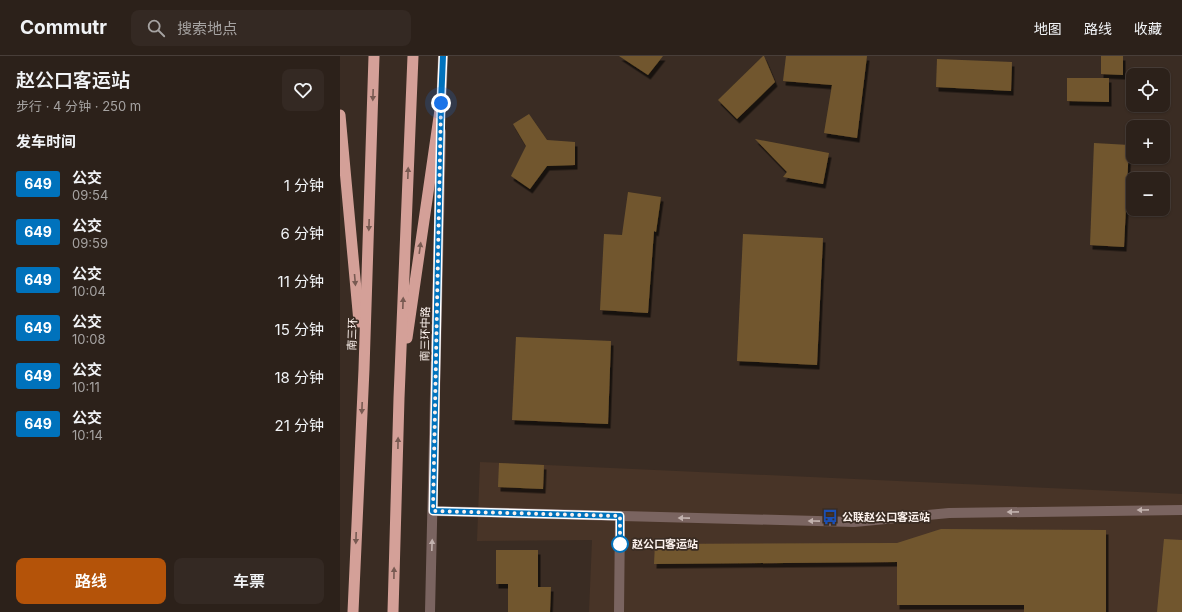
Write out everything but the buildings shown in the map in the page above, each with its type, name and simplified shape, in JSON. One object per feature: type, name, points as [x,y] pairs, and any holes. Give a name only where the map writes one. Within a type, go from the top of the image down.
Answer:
[{"type":"highway","name":"南三环","points":[[353,612],[364,369],[374,56]]},
{"type":"highway","points":[[393,612],[399,398],[413,56]]},
{"type":"highway","points":[[399,398],[441,103]]},
{"type":"highway","points":[[340,115],[364,369]]},
{"type":"street","name":"南三环中路","points":[[430,612],[441,103],[444,56]]},
{"type":"street","points":[[433,511],[854,522],[949,513],[1182,510]]},
{"type":"street","points":[[619,612],[620,516]]},
{"type":"shaded area","name":"公联赵公口客运站","points":[[480,462],[1182,494],[1182,612],[589,612],[592,540],[477,541]]},
{"type":"bus line","name":"649","points":[[443,56],[433,511],[620,516],[620,544]]},
{"type":"place","name":"公联赵公口客运站","points":[[830,517]]},
{"type":"place","name":"赵公口客运站","points":[[620,544]]},
{"type":"route","points":[[441,103],[433,511],[620,516],[620,544]]}]
